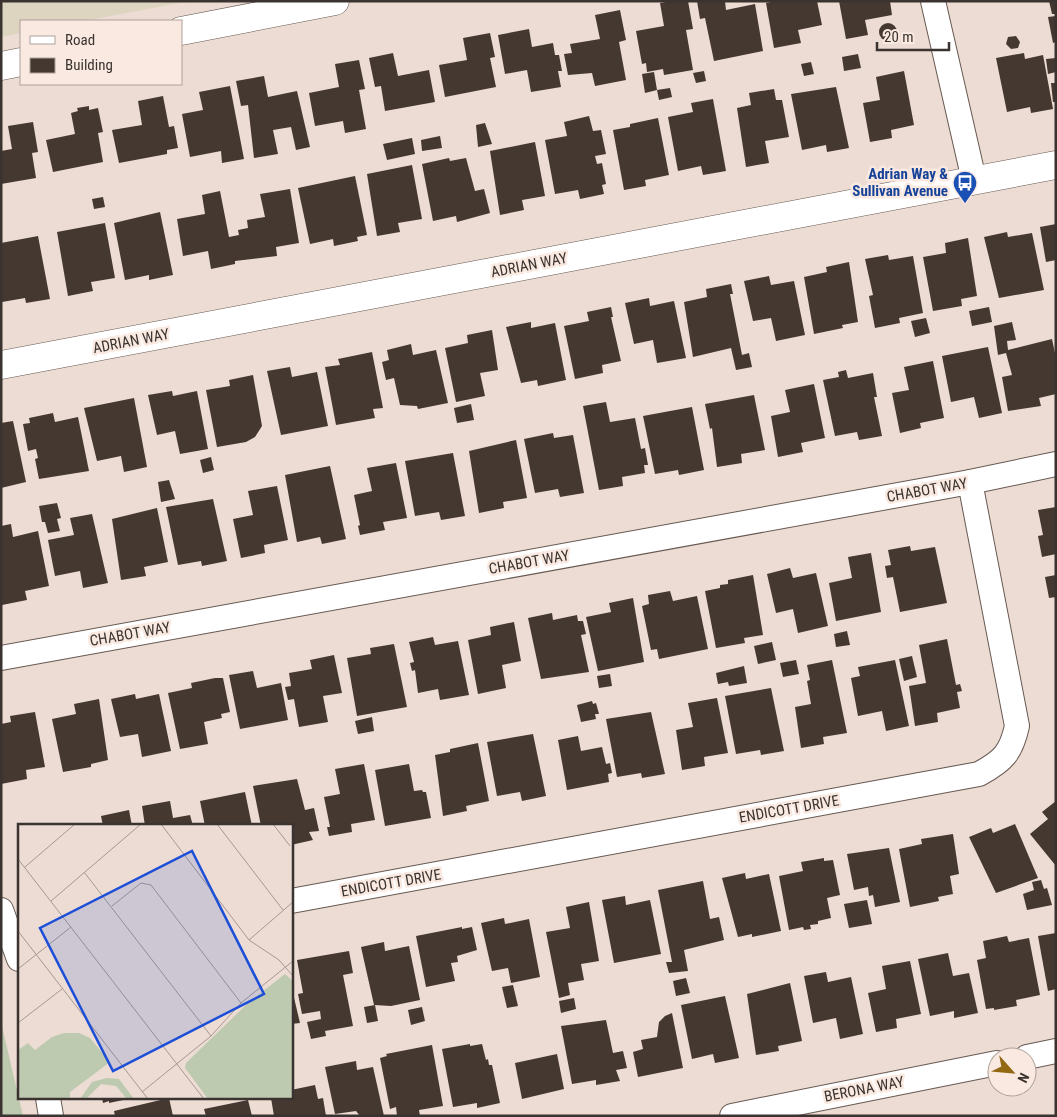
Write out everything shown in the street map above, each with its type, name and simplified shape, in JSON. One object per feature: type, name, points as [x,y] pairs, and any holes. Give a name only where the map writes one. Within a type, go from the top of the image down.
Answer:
[{"type":"street","points":[[182,31],[335,1]]},
{"type":"street","points":[[933,1],[974,180]]},
{"type":"street","points":[[1,66],[20,62]]},
{"type":"street","name":"ADRIAN WAY","points":[[1,366],[1056,165]]},
{"type":"street","name":"CHABOT WAY","points":[[1,658],[970,482],[1056,464]]},
{"type":"street","name":"ENDICOTT DRIVE","points":[[292,901],[979,774],[998,764],[1012,746],[1017,726],[970,482]]},
{"type":"street","points":[[1,910],[18,954]]},
{"type":"street","points":[[1037,1055],[1056,1051]]},
{"type":"street","name":"BERONA WAY","points":[[732,1116],[987,1065]]},
{"type":"street","points":[[48,1100],[51,1116]]},
{"type":"shaded area","points":[[1,1],[190,1],[89,20],[20,20],[20,33],[1,37]]},
{"type":"green space","points":[[1,1022],[23,1116],[1,1116]]},
{"type":"building","points":[[688,1],[693,29],[686,30],[693,70],[664,75],[663,69],[647,72],[646,63],[642,64],[636,31],[664,26],[660,3]]},
{"type":"building","points":[[697,1],[725,1],[726,10],[755,4],[763,51],[714,61],[705,18],[700,19]]},
{"type":"building","points":[[776,1],[817,1],[822,25],[798,30],[801,43],[774,48],[766,3]]},
{"type":"building","points":[[839,1],[890,1],[892,15],[865,20],[868,35],[846,39]]},
{"type":"building","points":[[1049,1],[1056,1],[1056,14],[1052,14]]},
{"type":"building","points":[[620,10],[626,40],[619,42],[626,80],[595,86],[592,73],[568,75],[564,54],[572,53],[570,44],[600,39],[595,15]]},
{"type":"building","points":[[1056,16],[1056,42],[1053,43],[1048,17]]},
{"type":"building","points":[[888,23],[894,26],[897,32],[894,38],[888,41],[882,38],[879,32],[882,26]]},
{"type":"building","points":[[529,29],[532,47],[553,43],[555,55],[559,55],[562,71],[558,71],[561,87],[531,92],[527,70],[505,74],[498,35]]},
{"type":"building","points":[[490,33],[495,57],[490,58],[496,87],[445,97],[439,65],[467,60],[463,38]]},
{"type":"building","points":[[1016,36],[1020,42],[1018,48],[1011,49],[1006,44],[1008,37]]},
{"type":"building","points":[[393,53],[398,76],[429,70],[435,102],[385,111],[381,86],[375,87],[369,58]]},
{"type":"building","points":[[1024,53],[1025,59],[1043,55],[1053,109],[1031,113],[1030,107],[1007,112],[996,58]]},
{"type":"building","points":[[858,54],[861,68],[844,71],[842,57]]},
{"type":"building","points":[[1056,58],[1056,72],[1048,74],[1046,59]]},
{"type":"building","points":[[359,60],[365,89],[359,90],[366,129],[345,133],[343,121],[315,126],[309,93],[339,87],[335,64]]},
{"type":"building","points":[[811,62],[814,74],[804,76],[801,64]]},
{"type":"building","points":[[704,71],[706,81],[696,83],[693,73]]},
{"type":"building","points":[[904,71],[914,125],[891,130],[892,138],[870,142],[863,103],[880,100],[876,77]]},
{"type":"building","points":[[654,72],[657,90],[645,93],[642,74]]},
{"type":"building","points":[[264,76],[268,97],[297,91],[310,147],[296,150],[291,127],[273,130],[278,154],[254,158],[248,105],[241,106],[236,81]]},
{"type":"building","points":[[1051,83],[1056,83],[1056,102],[1053,102]]},
{"type":"building","points":[[230,86],[244,159],[222,163],[221,151],[190,157],[182,114],[203,110],[199,92]]},
{"type":"building","points":[[836,87],[849,148],[827,152],[826,145],[802,150],[791,94]]},
{"type":"building","points":[[670,88],[672,97],[659,100],[657,90]]},
{"type":"building","points":[[774,89],[776,100],[782,100],[789,137],[765,141],[769,163],[746,167],[737,108],[751,105],[749,93]]},
{"type":"building","points":[[163,96],[169,127],[174,126],[178,148],[167,150],[167,154],[119,163],[112,130],[142,125],[138,101]]},
{"type":"building","points":[[713,99],[726,171],[703,175],[701,166],[678,171],[668,117],[693,112],[691,103]]},
{"type":"building","points":[[89,106],[89,110],[98,108],[103,132],[98,133],[103,162],[53,172],[46,140],[75,134],[71,113],[78,111],[77,108]]},
{"type":"building","points":[[589,116],[593,131],[601,130],[606,154],[595,156],[597,164],[602,163],[606,184],[602,185],[604,194],[580,199],[578,190],[555,194],[545,140],[567,136],[564,122]]},
{"type":"building","points":[[658,118],[669,175],[645,180],[646,186],[624,190],[613,130]]},
{"type":"building","points":[[33,122],[38,152],[32,153],[36,178],[1,184],[1,151],[12,149],[8,126]]},
{"type":"building","points":[[485,123],[492,144],[478,147],[476,125]]},
{"type":"building","points":[[440,136],[442,148],[422,151],[421,140]]},
{"type":"building","points":[[412,138],[415,154],[387,160],[383,144]]},
{"type":"building","points":[[535,142],[545,196],[522,200],[524,210],[500,215],[490,151]]},
{"type":"building","points":[[449,158],[450,161],[466,158],[475,191],[484,189],[490,213],[457,222],[456,216],[433,221],[422,164]]},
{"type":"building","points":[[412,165],[422,219],[398,223],[400,232],[377,236],[367,174]]},
{"type":"building","points":[[355,176],[367,235],[357,237],[358,241],[334,246],[333,239],[310,244],[298,188]]},
{"type":"building","points":[[290,189],[299,243],[276,247],[277,256],[235,261],[235,264],[211,269],[208,251],[183,256],[177,219],[205,214],[202,195],[220,191],[229,237],[239,235],[238,230],[248,228],[247,220],[265,217],[260,194]]},
{"type":"building","points":[[103,197],[105,207],[94,209],[92,199]]},
{"type":"building","points":[[160,212],[173,275],[149,280],[149,275],[125,280],[114,223]]},
{"type":"building","points":[[105,223],[115,278],[91,282],[93,291],[68,296],[57,232]]},
{"type":"building","points":[[1056,224],[1056,260],[1046,262],[1040,227]]},
{"type":"building","points":[[1007,232],[1008,237],[1032,233],[1044,290],[999,298],[984,237]]},
{"type":"building","points":[[38,236],[50,299],[26,303],[25,298],[2,302],[1,243]]},
{"type":"building","points":[[968,238],[977,296],[961,299],[962,306],[933,311],[923,257],[946,253],[945,243]]},
{"type":"building","points":[[888,255],[889,260],[913,256],[923,313],[899,318],[900,323],[875,328],[869,296],[873,295],[865,259]]},
{"type":"building","points":[[849,262],[858,322],[842,325],[843,328],[814,334],[804,277],[827,272],[826,267]]},
{"type":"building","points":[[769,276],[771,285],[794,281],[805,335],[776,341],[771,318],[753,321],[744,281]]},
{"type":"building","points":[[731,284],[733,294],[730,294],[742,355],[749,353],[752,367],[736,370],[731,348],[693,357],[684,302],[707,297],[706,289]]},
{"type":"building","points":[[649,298],[650,306],[674,301],[686,358],[657,363],[653,340],[634,344],[625,303]]},
{"type":"building","points":[[611,307],[613,317],[611,317],[621,361],[602,365],[603,373],[575,379],[564,326],[589,321],[587,312]]},
{"type":"building","points":[[989,307],[992,322],[972,326],[969,311]]},
{"type":"building","points":[[926,318],[930,333],[915,337],[911,321]]},
{"type":"building","points":[[531,322],[531,328],[555,323],[566,380],[538,386],[537,380],[521,383],[506,327]]},
{"type":"building","points":[[1012,322],[1016,340],[1007,341],[1008,350],[1052,339],[1056,358],[1056,394],[1039,398],[1041,406],[1008,411],[1002,377],[1012,375],[1006,353],[998,355],[994,326]]},
{"type":"building","points":[[492,330],[498,370],[480,373],[485,396],[456,402],[445,348],[468,343],[467,335]]},
{"type":"building","points":[[411,344],[413,355],[436,350],[448,403],[418,409],[417,406],[400,405],[394,378],[386,380],[382,362],[389,360],[387,350]]},
{"type":"building","points":[[988,347],[1002,413],[979,418],[974,397],[951,402],[942,356]]},
{"type":"building","points":[[372,352],[383,408],[373,409],[375,418],[336,425],[325,367],[340,365],[338,359]]},
{"type":"building","points":[[933,361],[944,418],[920,423],[921,428],[900,433],[892,393],[909,390],[904,367]]},
{"type":"building","points":[[290,367],[292,377],[317,372],[328,426],[281,435],[267,371]]},
{"type":"building","points":[[846,370],[848,378],[873,373],[877,397],[874,397],[882,436],[859,440],[857,432],[835,436],[823,380],[839,377],[838,372]]},
{"type":"building","points":[[253,375],[262,426],[255,437],[246,442],[217,447],[206,390],[230,386],[229,380]]},
{"type":"building","points":[[814,384],[825,438],[801,443],[803,452],[778,457],[771,416],[790,412],[785,390]]},
{"type":"building","points":[[172,391],[173,396],[197,391],[208,449],[180,454],[175,431],[157,435],[148,395]]},
{"type":"building","points":[[754,395],[765,450],[741,454],[742,463],[717,467],[712,428],[710,429],[705,404]]},
{"type":"building","points":[[134,398],[147,467],[124,472],[121,456],[97,461],[84,408]]},
{"type":"building","points":[[606,402],[610,422],[635,418],[641,449],[645,448],[648,465],[644,465],[645,473],[622,477],[623,486],[599,490],[583,406]]},
{"type":"building","points":[[471,404],[474,420],[457,423],[454,408]]},
{"type":"building","points":[[692,407],[704,470],[679,475],[678,470],[655,474],[643,416]]},
{"type":"building","points":[[53,413],[55,422],[78,417],[89,471],[39,479],[35,459],[38,458],[36,449],[28,451],[23,424],[30,423],[29,418]]},
{"type":"building","points":[[13,421],[26,482],[1,488],[1,423]]},
{"type":"building","points":[[553,433],[554,438],[573,435],[584,493],[560,497],[558,489],[535,493],[524,439]]},
{"type":"building","points":[[516,440],[527,498],[503,502],[504,508],[479,513],[469,451]]},
{"type":"building","points":[[453,453],[465,516],[441,520],[439,512],[415,516],[405,461]]},
{"type":"building","points":[[211,457],[214,470],[203,473],[200,460]]},
{"type":"building","points":[[396,463],[407,518],[383,522],[385,530],[360,535],[354,495],[372,491],[367,468]]},
{"type":"building","points":[[330,466],[346,539],[322,544],[320,537],[297,542],[285,475]]},
{"type":"building","points":[[169,480],[175,499],[161,502],[158,482]]},
{"type":"building","points":[[277,486],[288,540],[264,545],[265,553],[241,558],[233,519],[253,515],[248,491]]},
{"type":"building","points":[[213,499],[227,561],[202,566],[201,561],[178,565],[166,507]]},
{"type":"building","points":[[57,503],[61,518],[57,519],[60,531],[48,533],[45,522],[42,522],[39,506]]},
{"type":"building","points":[[1056,507],[1056,554],[1042,557],[1038,536],[1043,535],[1038,510]]},
{"type":"building","points":[[157,508],[168,562],[144,567],[146,576],[121,580],[112,519]]},
{"type":"building","points":[[92,514],[108,583],[83,588],[80,571],[55,576],[48,540],[74,535],[70,518]]},
{"type":"building","points":[[11,524],[13,537],[38,531],[49,586],[25,591],[27,600],[2,605],[1,526]]},
{"type":"building","points":[[910,546],[911,551],[935,547],[947,603],[900,612],[893,577],[887,578],[885,566],[891,565],[888,550]]},
{"type":"building","points":[[871,553],[881,612],[836,621],[829,583],[852,578],[848,557]]},
{"type":"building","points":[[790,568],[793,578],[816,573],[828,626],[798,633],[793,609],[776,613],[767,574]]},
{"type":"building","points":[[753,575],[763,635],[744,638],[745,643],[716,648],[705,591],[720,588],[720,585],[728,584],[728,580]]},
{"type":"building","points":[[1056,575],[1056,597],[1049,598],[1045,577]]},
{"type":"building","points":[[670,591],[673,601],[697,596],[708,649],[659,659],[657,649],[651,650],[642,606],[649,604],[648,595]]},
{"type":"building","points":[[633,598],[644,662],[598,671],[586,617],[611,612],[609,603]]},
{"type":"building","points":[[552,613],[553,620],[577,615],[578,621],[583,621],[586,634],[581,635],[589,672],[541,679],[528,618]]},
{"type":"building","points":[[514,622],[521,661],[502,665],[506,688],[478,694],[468,640],[491,635],[490,627]]},
{"type":"building","points":[[847,631],[850,645],[836,647],[834,634]]},
{"type":"building","points":[[433,637],[435,645],[458,641],[469,695],[440,700],[438,689],[418,693],[415,670],[412,671],[410,663],[414,662],[409,642]]},
{"type":"building","points":[[947,639],[956,685],[960,684],[962,691],[957,692],[960,708],[937,713],[938,722],[915,726],[909,686],[926,683],[919,645]]},
{"type":"building","points":[[772,642],[776,660],[758,664],[754,646]]},
{"type":"building","points":[[394,644],[407,707],[357,716],[347,658],[371,654],[370,648]]},
{"type":"building","points":[[334,655],[342,693],[323,696],[328,722],[299,727],[294,699],[288,700],[285,687],[291,686],[289,673],[312,669],[310,660]]},
{"type":"building","points":[[912,656],[917,677],[904,681],[899,659]]},
{"type":"building","points":[[796,660],[799,674],[783,677],[780,663]]},
{"type":"building","points":[[832,660],[847,733],[823,737],[824,744],[801,748],[795,707],[811,704],[807,681],[810,680],[807,665]]},
{"type":"building","points":[[895,660],[909,726],[886,731],[882,711],[858,716],[851,678],[860,676],[858,667]]},
{"type":"building","points":[[744,666],[747,683],[729,686],[728,682],[718,684],[716,673]]},
{"type":"building","points":[[253,671],[257,688],[281,683],[288,720],[240,729],[229,675]]},
{"type":"building","points":[[610,674],[612,686],[599,688],[597,676]]},
{"type":"building","points":[[223,678],[230,712],[221,714],[222,718],[204,722],[208,744],[180,749],[168,693],[192,688],[191,683]]},
{"type":"building","points":[[771,688],[784,751],[761,755],[760,750],[736,754],[725,696]]},
{"type":"building","points":[[135,694],[136,699],[159,694],[171,751],[142,757],[138,734],[120,737],[111,699]]},
{"type":"building","points":[[717,698],[728,753],[704,757],[705,766],[682,770],[676,730],[693,727],[688,703]]},
{"type":"building","points":[[99,699],[108,760],[91,764],[91,767],[63,772],[52,719],[76,714],[74,704]]},
{"type":"building","points":[[592,701],[593,704],[596,703],[599,714],[595,714],[596,719],[581,722],[577,705]]},
{"type":"building","points":[[35,712],[45,767],[26,770],[27,779],[1,784],[1,724],[11,722],[10,716]]},
{"type":"building","points":[[651,712],[665,774],[642,778],[641,773],[617,777],[606,719]]},
{"type":"building","points":[[372,717],[374,731],[358,734],[355,721]]},
{"type":"building","points":[[533,734],[546,796],[522,801],[520,792],[497,796],[487,742]]},
{"type":"building","points":[[578,736],[581,751],[602,747],[606,764],[610,763],[612,773],[608,774],[609,782],[567,790],[558,740]]},
{"type":"building","points":[[478,743],[489,801],[466,806],[467,811],[443,816],[435,755],[450,752],[450,749]]},
{"type":"building","points":[[364,764],[375,820],[351,824],[352,832],[329,836],[327,827],[330,827],[324,797],[340,794],[335,769]]},
{"type":"building","points":[[409,764],[414,791],[422,790],[426,792],[431,818],[385,826],[375,770]]},
{"type":"building","points":[[297,779],[305,810],[314,808],[319,831],[309,832],[313,840],[292,845],[292,824],[261,824],[253,786]]},
{"type":"building","points":[[245,792],[252,824],[205,824],[200,801]]},
{"type":"building","points":[[170,801],[173,818],[190,815],[192,824],[145,824],[142,806]]},
{"type":"building","points":[[1056,801],[1056,866],[1030,834],[1048,819],[1042,812]]},
{"type":"building","points":[[129,810],[132,824],[103,824],[101,816]]},
{"type":"building","points":[[1015,824],[1038,878],[996,893],[969,837],[991,828],[993,833]]},
{"type":"building","points":[[953,834],[959,874],[950,876],[953,894],[938,897],[939,901],[910,907],[899,849],[922,844],[921,839]]},
{"type":"building","points":[[889,848],[900,902],[875,907],[873,895],[869,896],[868,887],[854,890],[847,854]]},
{"type":"building","points":[[824,858],[824,861],[833,860],[840,895],[827,898],[831,918],[818,921],[818,924],[810,925],[811,929],[804,930],[803,927],[789,930],[779,876],[803,871],[801,862]]},
{"type":"building","points":[[745,873],[746,879],[769,874],[781,931],[752,937],[752,934],[738,937],[722,878]]},
{"type":"building","points":[[1041,880],[1044,889],[1047,888],[1052,905],[1027,910],[1023,894],[1034,890],[1032,882]]},
{"type":"building","points":[[703,881],[710,919],[719,917],[724,940],[684,950],[688,971],[669,973],[666,962],[672,962],[658,890]]},
{"type":"building","points":[[625,896],[626,905],[650,900],[661,954],[614,963],[602,900]]},
{"type":"building","points":[[867,900],[872,924],[849,928],[844,904]]},
{"type":"building","points":[[589,902],[599,961],[581,964],[584,980],[568,983],[570,995],[559,998],[546,932],[570,928],[566,907]]},
{"type":"building","points":[[504,918],[505,924],[529,919],[540,977],[511,983],[508,968],[492,971],[481,923]]},
{"type":"building","points":[[462,927],[462,929],[472,927],[477,950],[457,956],[458,962],[451,963],[455,981],[426,987],[416,936]]},
{"type":"building","points":[[1056,933],[1056,989],[1048,991],[1038,936]]},
{"type":"building","points":[[1007,936],[1009,942],[1029,938],[1040,995],[1016,1000],[1017,1006],[994,1010],[994,1008],[986,1009],[977,960],[986,958],[983,941]]},
{"type":"building","points":[[384,942],[385,951],[409,946],[420,1000],[391,1006],[374,1005],[361,947]]},
{"type":"building","points":[[349,951],[353,973],[343,975],[353,1026],[325,1031],[326,1036],[311,1039],[307,1022],[321,1019],[320,1011],[302,1014],[298,994],[303,993],[297,960]]},
{"type":"building","points":[[948,953],[953,976],[969,973],[978,1013],[954,1018],[954,1011],[930,1016],[918,959]]},
{"type":"building","points":[[910,961],[921,1014],[896,1019],[897,1028],[876,1032],[868,993],[886,989],[882,966]]},
{"type":"building","points":[[826,972],[828,982],[851,977],[863,1034],[840,1039],[836,1018],[813,1023],[804,976]]},
{"type":"building","points":[[686,978],[690,993],[676,996],[673,981]]},
{"type":"building","points":[[790,983],[802,1041],[778,1046],[779,1051],[756,1055],[747,994]]},
{"type":"building","points":[[513,985],[518,1006],[507,1008],[502,987]]},
{"type":"building","points":[[292,989],[300,1023],[292,1024]]},
{"type":"building","points":[[725,996],[739,1058],[715,1063],[713,1054],[692,1059],[681,1005]]},
{"type":"building","points":[[574,998],[576,1009],[561,1013],[559,1001]]},
{"type":"building","points":[[375,1005],[378,1021],[367,1023],[364,1007]]},
{"type":"building","points":[[422,1007],[425,1021],[411,1025],[408,1010]]},
{"type":"building","points":[[672,1013],[683,1068],[638,1077],[633,1052],[643,1049],[641,1040],[657,1037],[659,1022],[665,1016]]},
{"type":"building","points":[[606,1020],[613,1053],[623,1051],[627,1068],[616,1070],[620,1081],[596,1085],[596,1080],[572,1084],[561,1026]]},
{"type":"building","points":[[470,1044],[470,1046],[482,1044],[486,1060],[488,1059],[489,1065],[492,1065],[500,1103],[477,1108],[477,1103],[453,1107],[442,1049]]},
{"type":"building","points":[[432,1045],[443,1106],[419,1110],[420,1116],[397,1116],[396,1107],[390,1109],[380,1058],[387,1056],[386,1054]]},
{"type":"building","points":[[557,1054],[564,1089],[522,1099],[515,1063]]},
{"type":"building","points":[[356,1061],[357,1070],[373,1067],[384,1116],[360,1116],[356,1111],[335,1114],[325,1067]]},
{"type":"building","points":[[315,1085],[318,1099],[323,1098],[326,1116],[274,1116],[271,1100],[292,1100],[292,1090]]},
{"type":"building","points":[[102,1100],[123,1100],[109,1103],[109,1101],[103,1103]]},
{"type":"building","points":[[161,1100],[169,1100],[173,1116],[115,1116],[114,1111]]},
{"type":"building","points":[[248,1100],[252,1116],[206,1116],[204,1109]]},
{"type":"place","name":"Adrian Way & Sullivan Avenue","points":[[965,204]]}]
